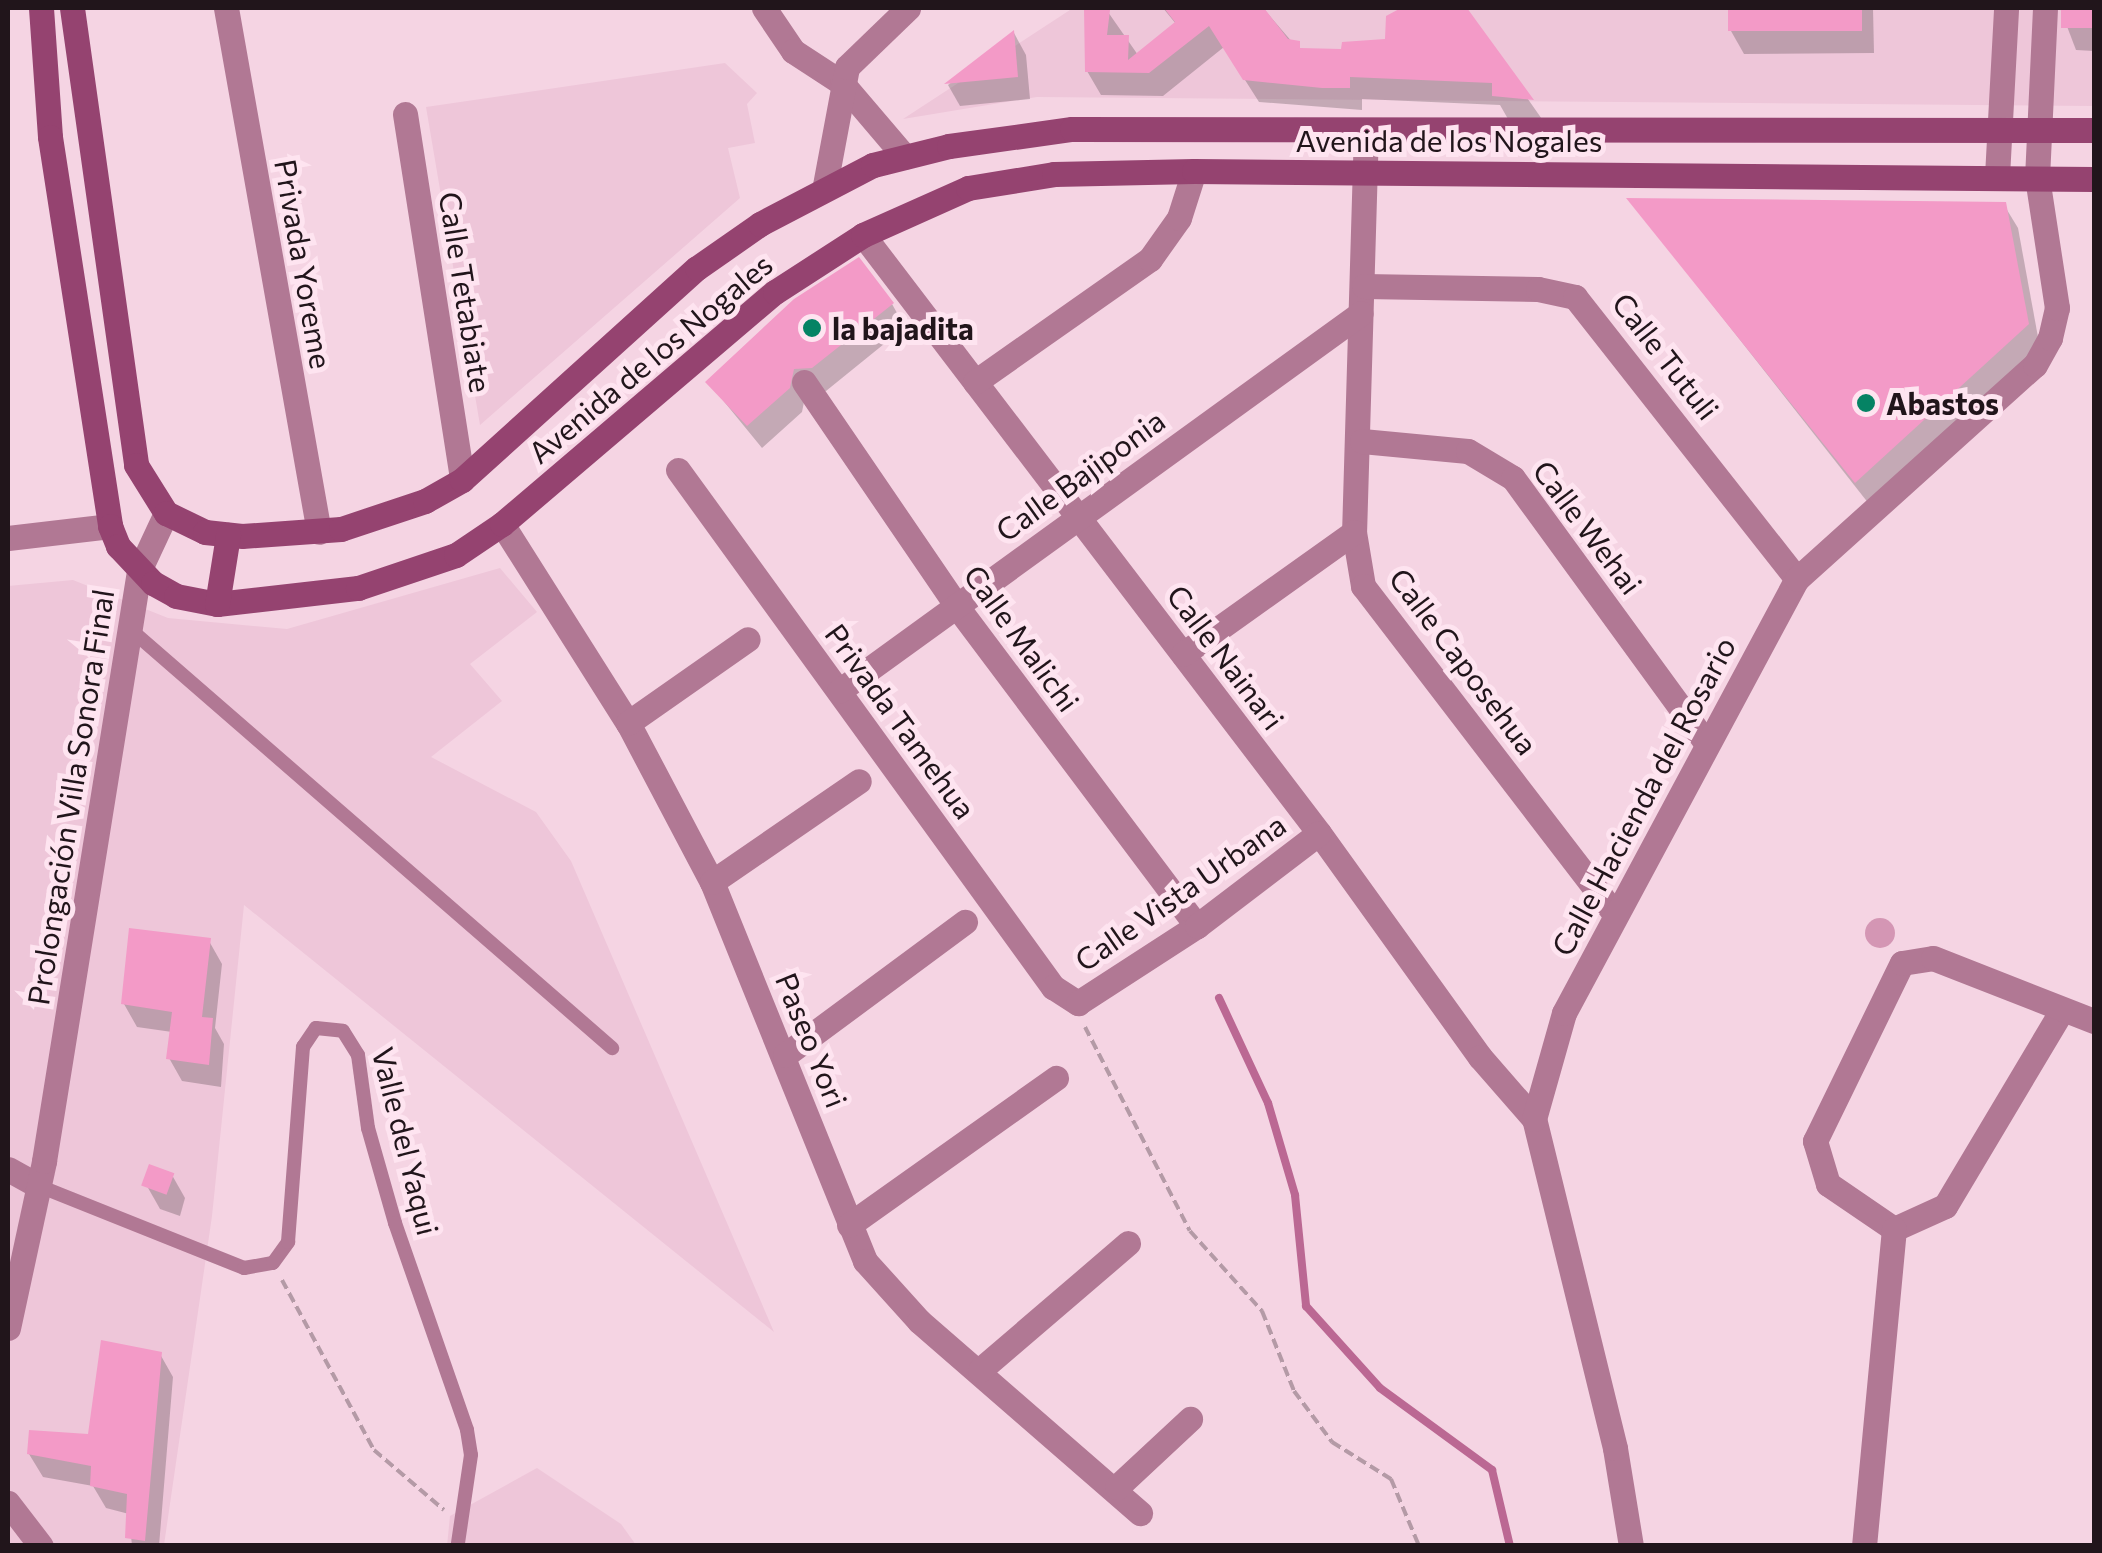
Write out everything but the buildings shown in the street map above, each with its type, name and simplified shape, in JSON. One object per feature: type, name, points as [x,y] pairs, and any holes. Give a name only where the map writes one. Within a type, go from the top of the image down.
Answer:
[{"type":"main road","name":"Avenida de los Nogales","points":[[41,8],[68,268],[110,526],[140,571],[176,596],[217,604],[299,599],[409,575],[456,555],[502,524],[731,326],[863,235],[968,188],[1006,180],[1194,171],[2094,179]]},
{"type":"main road","points":[[72,8],[130,439],[145,488],[166,513]]},
{"type":"main road","name":"Avenida de los Nogales","points":[[166,513],[205,532],[228,535],[319,532],[387,516],[462,480],[697,268],[825,185],[906,157],[1014,132],[1072,128],[2094,130]]},
{"type":"main road","points":[[217,604],[228,535]]},
{"type":"street","name":"Privada Yoreme","points":[[226,8],[319,532]]},
{"type":"street","points":[[764,8],[793,51],[842,83],[906,157]]},
{"type":"street","points":[[825,185],[842,83],[858,51],[908,8]]},
{"type":"street","points":[[1998,176],[2006,8]]},
{"type":"street","name":"Calle Hacienda del Rosario","points":[[1631,1546],[1615,1448],[1534,1119],[1564,1013],[1796,579],[2035,365],[2057,308],[2037,178],[2045,8]]},
{"type":"street","name":"Calle Tetabiate","points":[[405,114],[462,480]]},
{"type":"street","name":"Calle Caposehua","points":[[1366,130],[1362,440],[1354,532],[1363,586],[1615,915]]},
{"type":"street","points":[[975,382],[1150,259],[1167,242],[1194,171]]},
{"type":"street","name":"Calle Nainari","points":[[863,235],[1319,833],[1480,1057],[1534,1119]]},
{"type":"street","name":"Calle Tutuli","points":[[1364,286],[1538,289],[1575,297],[1796,579]]},
{"type":"street","name":"Calle Bajiponia","points":[[839,691],[1361,313]]},
{"type":"street","name":"Calle Malichi","points":[[804,382],[958,608],[1197,926]]},
{"type":"street","name":"Calle Wehai","points":[[1362,440],[1468,451],[1513,478],[1706,744]]},
{"type":"street","name":"Privada Tamehua","points":[[678,470],[1053,987],[1078,1003]]},
{"type":"street","name":"Prolongación Villa Sonora Final","points":[[8,1328],[39,1186],[140,571],[166,513]]},
{"type":"street","name":"Paseo Yori","points":[[502,524],[628,724],[712,882],[785,1055],[849,1225],[887,1290],[1117,1487],[1140,1513]]},
{"type":"street","points":[[8,538],[110,526]]},
{"type":"street","points":[[1183,654],[1354,532]]},
{"type":"street","points":[[628,724],[748,638]]},
{"type":"street","points":[[712,882],[859,781]]},
{"type":"street","name":"Calle Vista Urbana","points":[[1078,1003],[1197,926],[1319,833]]},
{"type":"street","points":[[785,1055],[965,922]]},
{"type":"street","points":[[1894,1229],[1828,1184],[1815,1141],[1889,979],[1915,957],[1934,958],[2094,1021]]},
{"type":"street","points":[[1894,1229],[1933,1213],[1958,1192],[2062,1010]]},
{"type":"street","points":[[849,1225],[1056,1078]]},
{"type":"street","points":[[8,1168],[39,1186]]},
{"type":"street","points":[[1864,1546],[1894,1229]]},
{"type":"street","points":[[980,1370],[1128,1243]]},
{"type":"street","points":[[1117,1487],[1190,1419]]},
{"type":"street","points":[[8,1503],[40,1546]]},
{"type":"lane","points":[[130,628],[612,1048]]},
{"type":"lane","name":"Valle del Yaqui","points":[[273,1263],[288,1242],[303,1047],[316,1028],[334,1026],[358,1055],[381,1176],[468,1430],[471,1456],[458,1543]]},
{"type":"lane","points":[[39,1186],[244,1268],[273,1263]]},
{"type":"path","points":[[1078,1003],[1190,1231],[1262,1311],[1294,1391],[1332,1442],[1391,1479],[1419,1546]]},
{"type":"path","points":[[273,1263],[374,1450],[450,1516]]},
{"type":"shaded area","points":[[1073,8],[2094,8],[2094,106],[1037,97],[903,119]]},
{"type":"shaded area","points":[[725,63],[757,93],[747,104],[755,143],[728,148],[740,198],[480,425],[426,107]]},
{"type":"shaded area","points":[[500,568],[537,612],[470,664],[502,701],[431,757],[536,812],[571,861],[774,1332],[244,905],[212,1216],[164,1545],[8,1544],[8,586],[73,580],[168,618],[287,629]]},
{"type":"shaded area","points":[[1880,918],[1891,922],[1895,933],[1891,944],[1880,948],[1869,944],[1865,933],[1869,922]]},
{"type":"shaded area","points":[[537,1468],[621,1524],[636,1545],[447,1546],[450,1516]]},
{"type":"waterway","points":[[1219,998],[1268,1103],[1295,1195],[1306,1306],[1380,1388],[1492,1470],[1510,1546]]},
{"type":"place","name":"la bajadita","points":[[812,328]]},
{"type":"place","name":"Abastos","points":[[1866,403]]}]
